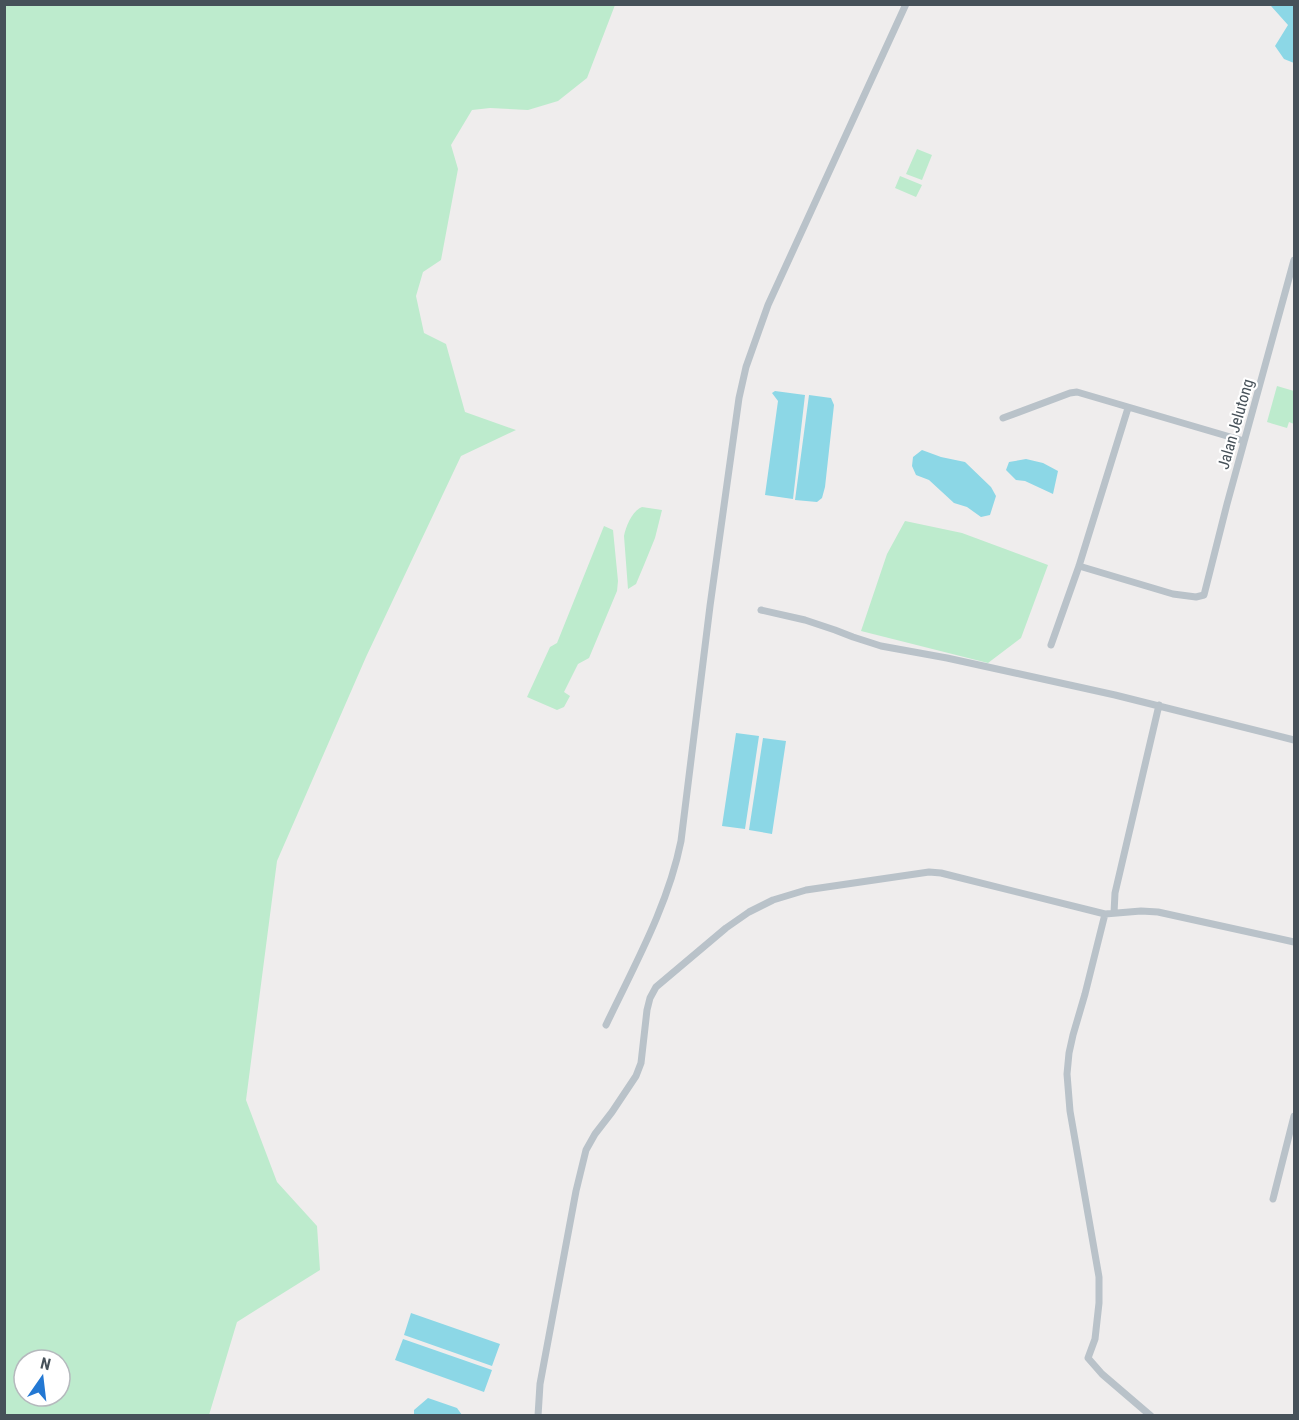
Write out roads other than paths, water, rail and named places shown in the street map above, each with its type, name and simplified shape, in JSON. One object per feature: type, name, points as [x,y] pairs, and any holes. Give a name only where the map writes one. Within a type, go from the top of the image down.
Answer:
[{"type":"street","points":[[606,1025],[659,912],[677,861],[683,830],[713,582],[739,398],[746,367],[768,305],[906,4]]},
{"type":"street","name":"Jalan Jelutong","points":[[1079,566],[1173,594],[1196,597],[1204,595],[1294,260]]},
{"type":"street","points":[[1003,418],[1070,393],[1084,393],[1244,441]]},
{"type":"street","points":[[1052,645],[1128,408]]},
{"type":"street","points":[[761,610],[805,620],[881,646],[947,658],[1159,705],[1294,740]]},
{"type":"street","points":[[1114,913],[1114,893],[1159,705]]},
{"type":"street","points":[[538,1416],[540,1384],[576,1191],[586,1150],[636,1076],[641,1063],[647,1010],[650,998],[657,987],[749,912],[773,900],[806,890],[929,872],[941,873],[1105,914],[1158,912],[1294,942]]},
{"type":"street","points":[[1105,914],[1071,1044],[1067,1074],[1070,1111],[1099,1277],[1095,1339],[1088,1358],[1102,1374],[1151,1416]]},
{"type":"street","points":[[1273,1199],[1294,1116]]},
{"type":"water","points":[[1268,5],[1294,5],[1294,63],[1284,59],[1275,46],[1288,25]]},
{"type":"water","points":[[775,391],[805,395],[793,499],[765,495],[778,401],[772,393]]},
{"type":"water","points":[[809,395],[831,398],[834,405],[825,487],[822,498],[817,502],[795,500]]},
{"type":"water","points":[[922,450],[965,462],[991,487],[996,496],[990,515],[981,517],[967,507],[954,503],[929,480],[916,475],[912,466],[913,457]]},
{"type":"water","points":[[1026,459],[1043,463],[1058,471],[1053,494],[1025,481],[1016,480],[1006,470],[1009,462]]},
{"type":"water","points":[[736,733],[759,736],[745,829],[722,826]]},
{"type":"water","points":[[763,738],[786,741],[772,834],[749,830]]},
{"type":"water","points":[[411,1313],[500,1344],[492,1366],[404,1335]]},
{"type":"water","points":[[403,1339],[492,1370],[484,1392],[395,1360]]},
{"type":"water","points":[[428,1398],[457,1408],[462,1415],[414,1415],[414,1410]]}]
